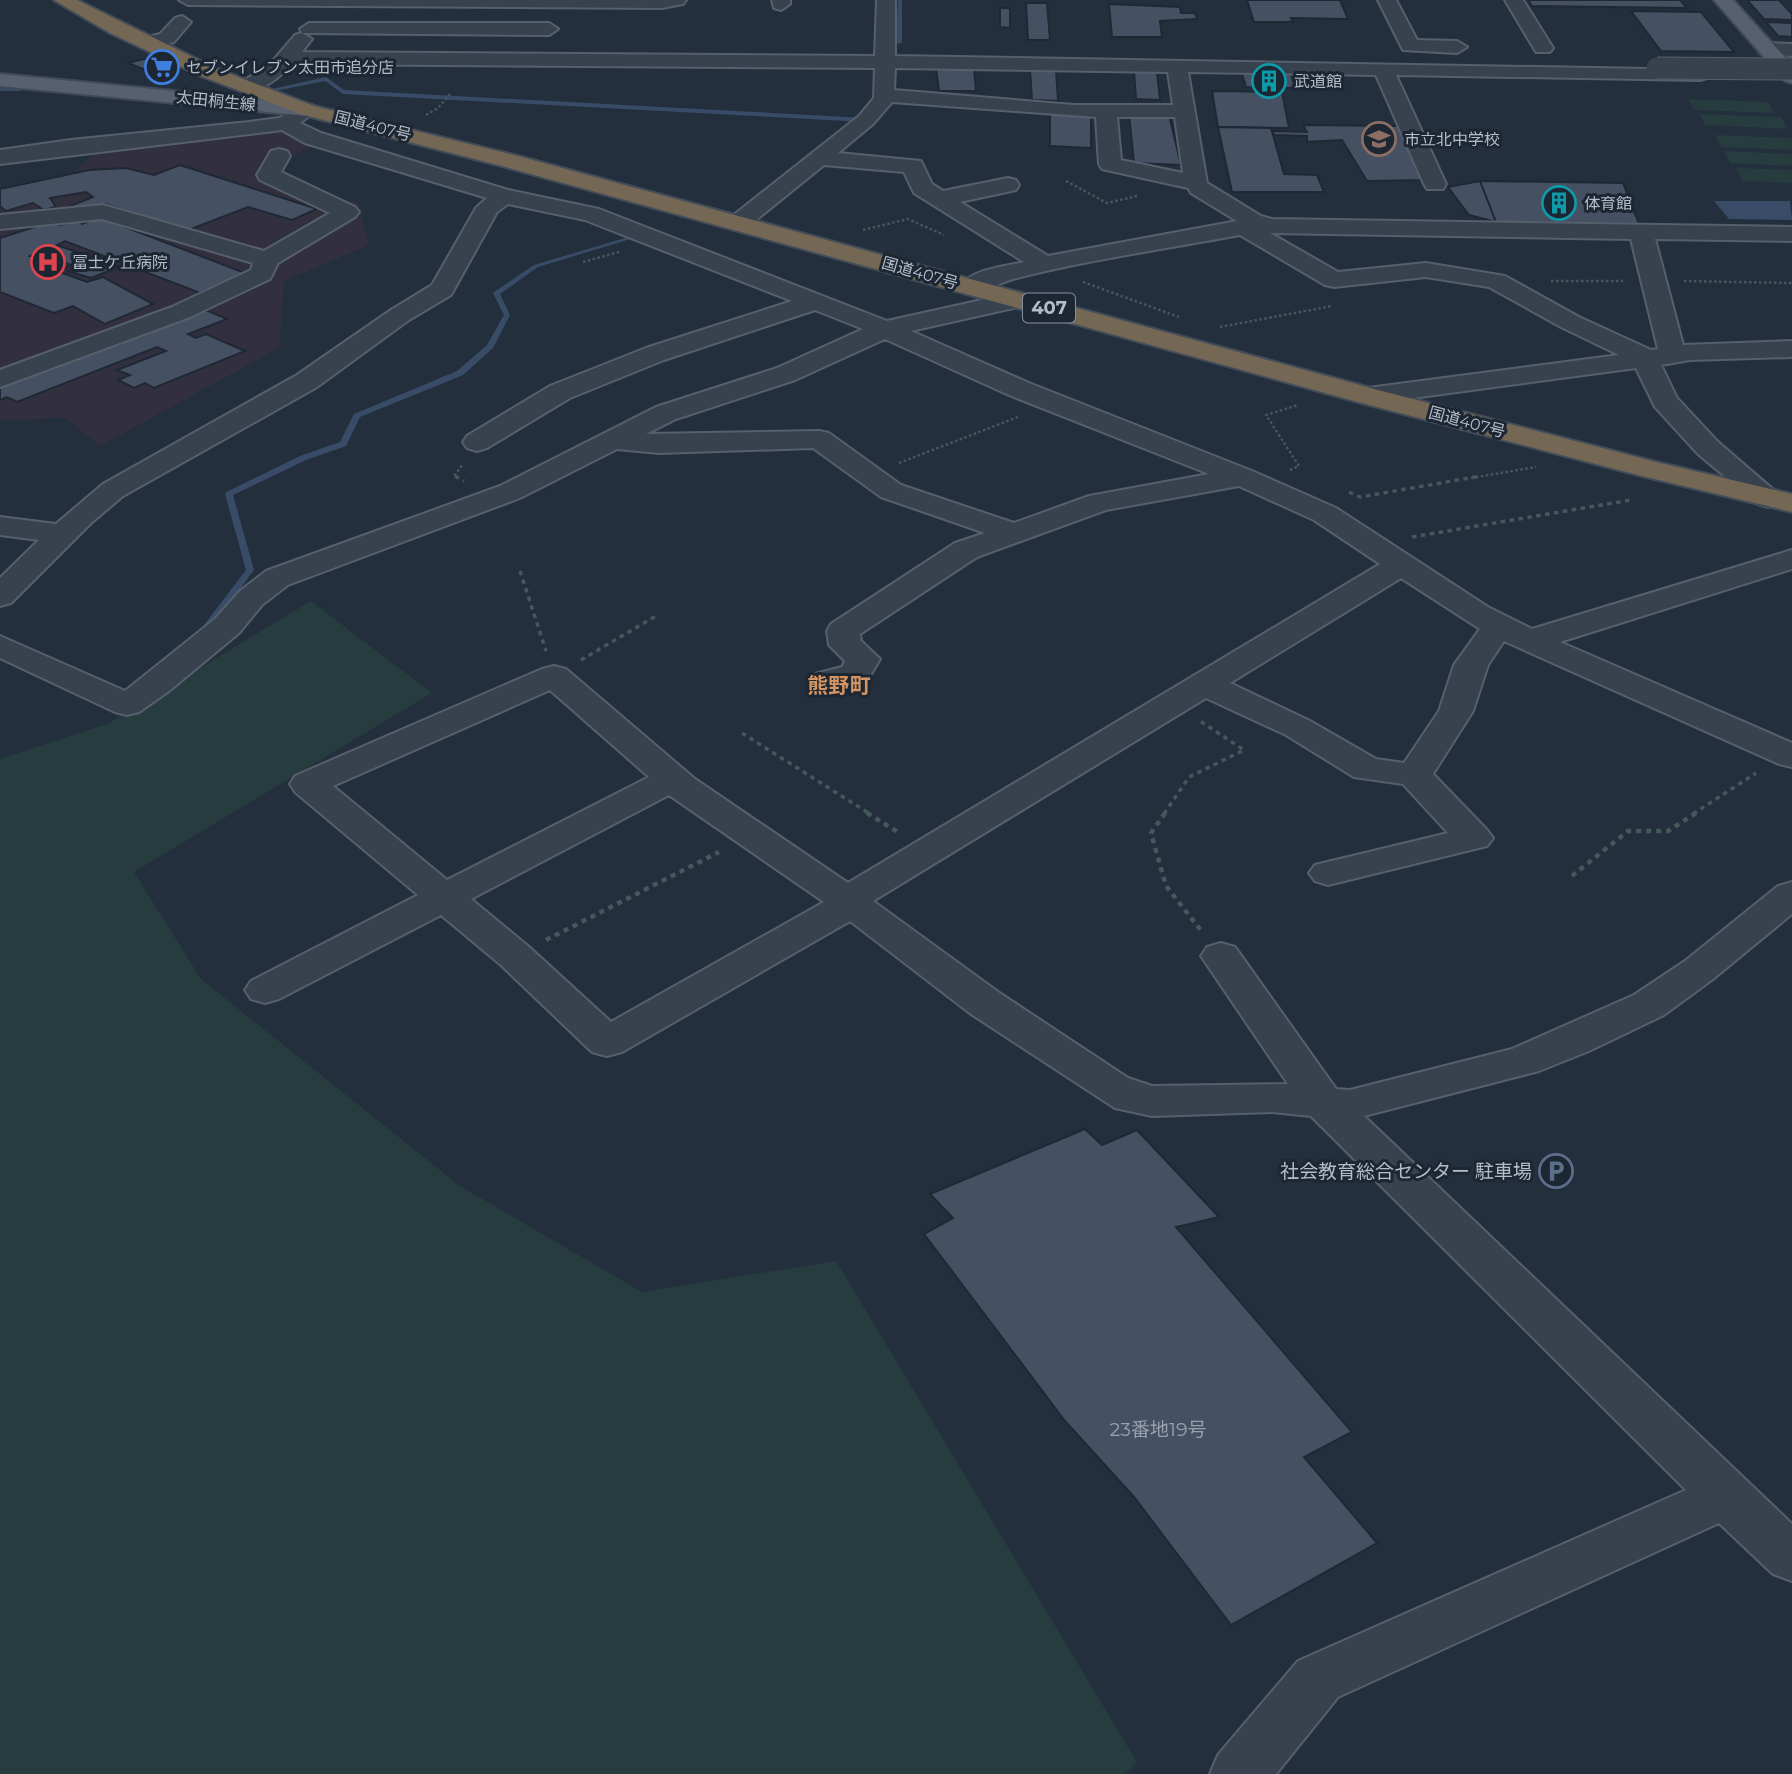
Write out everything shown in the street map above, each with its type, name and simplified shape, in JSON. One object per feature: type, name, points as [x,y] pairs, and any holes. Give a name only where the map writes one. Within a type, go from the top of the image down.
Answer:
[{"type":"highway","name":"国道407号","points":[[64,0],[146,43],[246,86],[296,116],[510,161],[1368,397],[1598,457],[1780,500]]},
{"type":"main road","points":[[1723,0],[1791,74]]},
{"type":"main road","name":"太田桐生線","points":[[0,80],[296,116]]},
{"type":"street","points":[[188,0],[677,0]]},
{"type":"street","points":[[1387,0],[1410,46],[1477,47]]},
{"type":"street","points":[[1514,0],[1550,48],[1517,48]]},
{"type":"street","points":[[246,86],[254,85],[288,58],[330,1]]},
{"type":"street","points":[[536,59],[561,1]]},
{"type":"street","points":[[738,223],[866,120],[884,99],[892,1]]},
{"type":"street","points":[[146,43],[167,38],[182,22]]},
{"type":"street","points":[[309,29],[549,29]]},
{"type":"street","points":[[1385,46],[1389,70],[1434,184]]},
{"type":"street","points":[[1610,49],[1624,67],[1791,74]]},
{"type":"street","points":[[1767,49],[1792,50]]},
{"type":"street","points":[[288,58],[536,59],[736,51],[886,62],[996,92],[1030,115],[1184,111]]},
{"type":"street","points":[[884,95],[934,99],[957,113],[996,92],[1177,66],[1791,74]]},
{"type":"street","points":[[1177,66],[1199,188],[1334,280],[1426,270],[1496,281],[1570,322],[1644,358],[1665,401],[1708,448],[1780,500]]},
{"type":"street","points":[[1106,111],[1110,164],[1196,183]]},
{"type":"street","points":[[0,157],[95,142],[203,135],[296,116],[313,138],[504,196],[591,214],[885,329],[1055,403],[1249,480],[1325,514],[1498,626],[1789,755]]},
{"type":"street","points":[[0,379],[192,306],[261,274],[267,259],[347,212],[268,175],[279,156]]},
{"type":"street","points":[[821,158],[913,166],[922,188],[1044,264]]},
{"type":"street","points":[[939,199],[1008,185]]},
{"type":"street","points":[[0,596],[63,534],[113,490],[307,381],[400,315],[442,290],[488,208],[504,196]]},
{"type":"street","points":[[0,222],[103,212],[267,259]]},
{"type":"street","points":[[971,287],[985,279],[1044,264],[1252,225],[1424,230],[1792,234]]},
{"type":"street","points":[[1642,232],[1652,281],[1673,355]]},
{"type":"street","points":[[0,646],[127,705],[158,684],[228,626],[251,598],[277,579],[499,496],[666,413],[786,374],[885,329],[1018,300]]},
{"type":"street","points":[[477,442],[560,392],[655,354],[816,301]]},
{"type":"street","points":[[1368,397],[1563,372],[1644,358],[1792,349]]},
{"type":"street","points":[[611,440],[659,444],[819,439],[891,491],[1014,533]]},
{"type":"street","points":[[827,681],[855,674],[863,659],[845,645],[843,631],[966,550],[1100,502],[1249,480]]},
{"type":"street","points":[[0,526],[63,534]]},
{"type":"street","points":[[1529,641],[1792,559]]},
{"type":"street","points":[[1401,565],[928,851],[850,902],[607,1042],[514,957],[308,784],[554,676],[672,779],[850,902],[986,1004],[1130,1097],[1152,1101],[1272,1097],[1350,1105],[1524,1061],[1574,1041],[1649,1005],[1699,970],[1792,894]]},
{"type":"street","points":[[1414,775],[1456,711],[1471,665],[1498,626]]},
{"type":"street","points":[[1204,684],[1298,728],[1367,769],[1414,775],[1474,838],[1328,873]]},
{"type":"street","points":[[265,990],[672,779]]},
{"type":"street","points":[[1221,956],[1323,1102],[1792,1558]]},
{"type":"street","points":[[1239,1774],[1318,1679],[1726,1496]]},
{"type":"path","points":[[811,242],[908,219],[949,238]]},
{"type":"path","points":[[1044,264],[1121,297],[1176,313],[1196,331]]},
{"type":"path","points":[[1157,338],[1333,306]]},
{"type":"path","points":[[869,475],[1055,403]]},
{"type":"path","points":[[1249,480],[1299,466],[1266,415],[1301,404]]},
{"type":"path","points":[[477,442],[454,476],[499,496]]},
{"type":"path","points":[[1338,488],[1360,498],[1598,457]]},
{"type":"path","points":[[1293,469],[1304,473]]},
{"type":"path","points":[[1370,544],[1631,500]]},
{"type":"path","points":[[520,571],[554,676],[656,616]]},
{"type":"path","points":[[1173,703],[1244,750],[1189,778],[1150,833],[1166,886],[1221,956]]},
{"type":"path","points":[[742,733],[928,851]]},
{"type":"path","points":[[1572,876],[1628,831],[1668,831],[1789,755]]},
{"type":"path","points":[[514,957],[752,835]]},
{"type":"shaded area","points":[[274,128],[316,144],[281,162],[280,175],[287,182],[358,203],[369,245],[284,281],[279,348],[100,446],[66,418],[0,420],[0,189],[73,172],[108,141]]},
{"type":"green space","points":[[1688,99],[1768,102],[1774,113],[1694,110]]},
{"type":"green space","points":[[1700,114],[1781,117],[1788,129],[1705,125]]},
{"type":"green space","points":[[1715,135],[1792,138],[1792,150],[1721,147]]},
{"type":"green space","points":[[1724,151],[1792,154],[1792,166],[1730,163]]},
{"type":"green space","points":[[1736,168],[1792,170],[1792,183],[1742,181]]},
{"type":"green space","points":[[311,601],[432,693],[134,872],[201,979],[460,1186],[642,1292],[836,1261],[1137,1762],[1125,1774],[0,1774],[0,759],[107,724]]},
{"type":"water","points":[[1714,201],[1790,201],[1792,220],[1729,219]]},
{"type":"building","points":[[1247,0],[1340,0],[1348,19],[1291,18],[1293,22],[1254,22]]},
{"type":"building","points":[[1528,0],[1680,0],[1687,8],[1532,6]]},
{"type":"building","points":[[1747,0],[1779,0],[1792,14],[1792,20],[1764,19]]},
{"type":"building","points":[[1026,3],[1047,3],[1050,40],[1028,40]]},
{"type":"building","points":[[1109,4],[1180,7],[1181,13],[1195,13],[1197,19],[1160,21],[1162,37],[1112,37]]},
{"type":"building","points":[[1000,8],[1010,8],[1010,28],[1000,27]]},
{"type":"building","points":[[1631,11],[1701,12],[1734,52],[1661,51]]},
{"type":"building","points":[[1766,22],[1792,23],[1792,37],[1778,36]]},
{"type":"building","points":[[148,58],[179,70],[158,75],[128,63]]},
{"type":"building","points":[[936,68],[974,68],[976,91],[939,91]]},
{"type":"building","points":[[1030,70],[1056,70],[1058,101],[1032,100]]},
{"type":"building","points":[[1134,71],[1157,72],[1160,100],[1136,99]]},
{"type":"building","name":"武道館","points":[[1242,74],[1291,74],[1295,88],[1246,87]]},
{"type":"building","points":[[1212,91],[1282,92],[1289,128],[1218,127]]},
{"type":"building","points":[[1050,110],[1091,112],[1091,148],[1050,146]]},
{"type":"building","points":[[1129,114],[1169,115],[1181,165],[1134,163]]},
{"type":"building","points":[[1303,125],[1399,126],[1426,180],[1367,181],[1342,140],[1307,142],[1307,136],[1274,135],[1272,131],[1307,132]]},
{"type":"building","points":[[1218,127],[1271,128],[1284,174],[1317,175],[1324,192],[1232,192]]},
{"type":"building","points":[[180,165],[317,209],[292,220],[248,207],[186,231],[106,204],[68,210],[70,206],[93,197],[86,192],[50,198],[56,207],[44,210],[33,203],[6,211],[0,206],[0,189],[89,170],[126,168],[154,175]]},
{"type":"building","name":"体育館","points":[[1480,181],[1623,183],[1639,224],[1496,222],[1469,215],[1448,187]]},
{"type":"building","name":"体育館","points":[[1480,181],[1623,183],[1639,224],[1496,222]]},
{"type":"building","points":[[99,217],[245,273],[200,293],[65,241],[57,245],[119,267],[91,278],[68,271],[76,267],[40,252],[30,256],[68,267],[57,271],[87,282],[103,277],[153,304],[105,324],[73,306],[54,313],[0,292],[0,238],[50,222],[60,225],[80,220],[82,224]]},
{"type":"building","points":[[201,308],[227,319],[188,334],[196,338],[206,334],[245,351],[154,388],[145,383],[134,388],[118,380],[130,375],[117,370],[166,351],[157,347],[17,402],[7,397],[0,400],[0,385]]},
{"type":"building","points":[[1085,1129],[1102,1145],[1137,1130],[1219,1217],[1176,1227],[1352,1432],[1304,1457],[1377,1543],[1231,1625],[1134,1497],[1065,1421],[924,1234],[953,1218],[930,1194]]},
{"type":"waterway","points":[[899,42],[900,0]]},
{"type":"waterway","points":[[275,89],[326,79],[343,92],[866,120]]},
{"type":"waterway","points":[[0,89],[20,89]]},
{"type":"waterway","points":[[207,627],[250,570],[229,494],[303,458],[343,444],[357,416],[460,373],[490,346],[507,315],[496,293],[536,266],[644,234]]},
{"type":"place","name":"セブンイレブン太田市追分店","points":[[162,67]]},
{"type":"place","name":"武道館","points":[[1269,81]]},
{"type":"place","name":"市立北中学校","points":[[1379,139]]},
{"type":"place","name":"体育館","points":[[1559,203]]},
{"type":"place","name":"冨士ケ丘病院","points":[[48,262]]},
{"type":"place","name":"社会教育総合センター 駐車場","points":[[1556,1171]]},
{"type":"district","name":"熊野町","points":[[839,685]]}]
